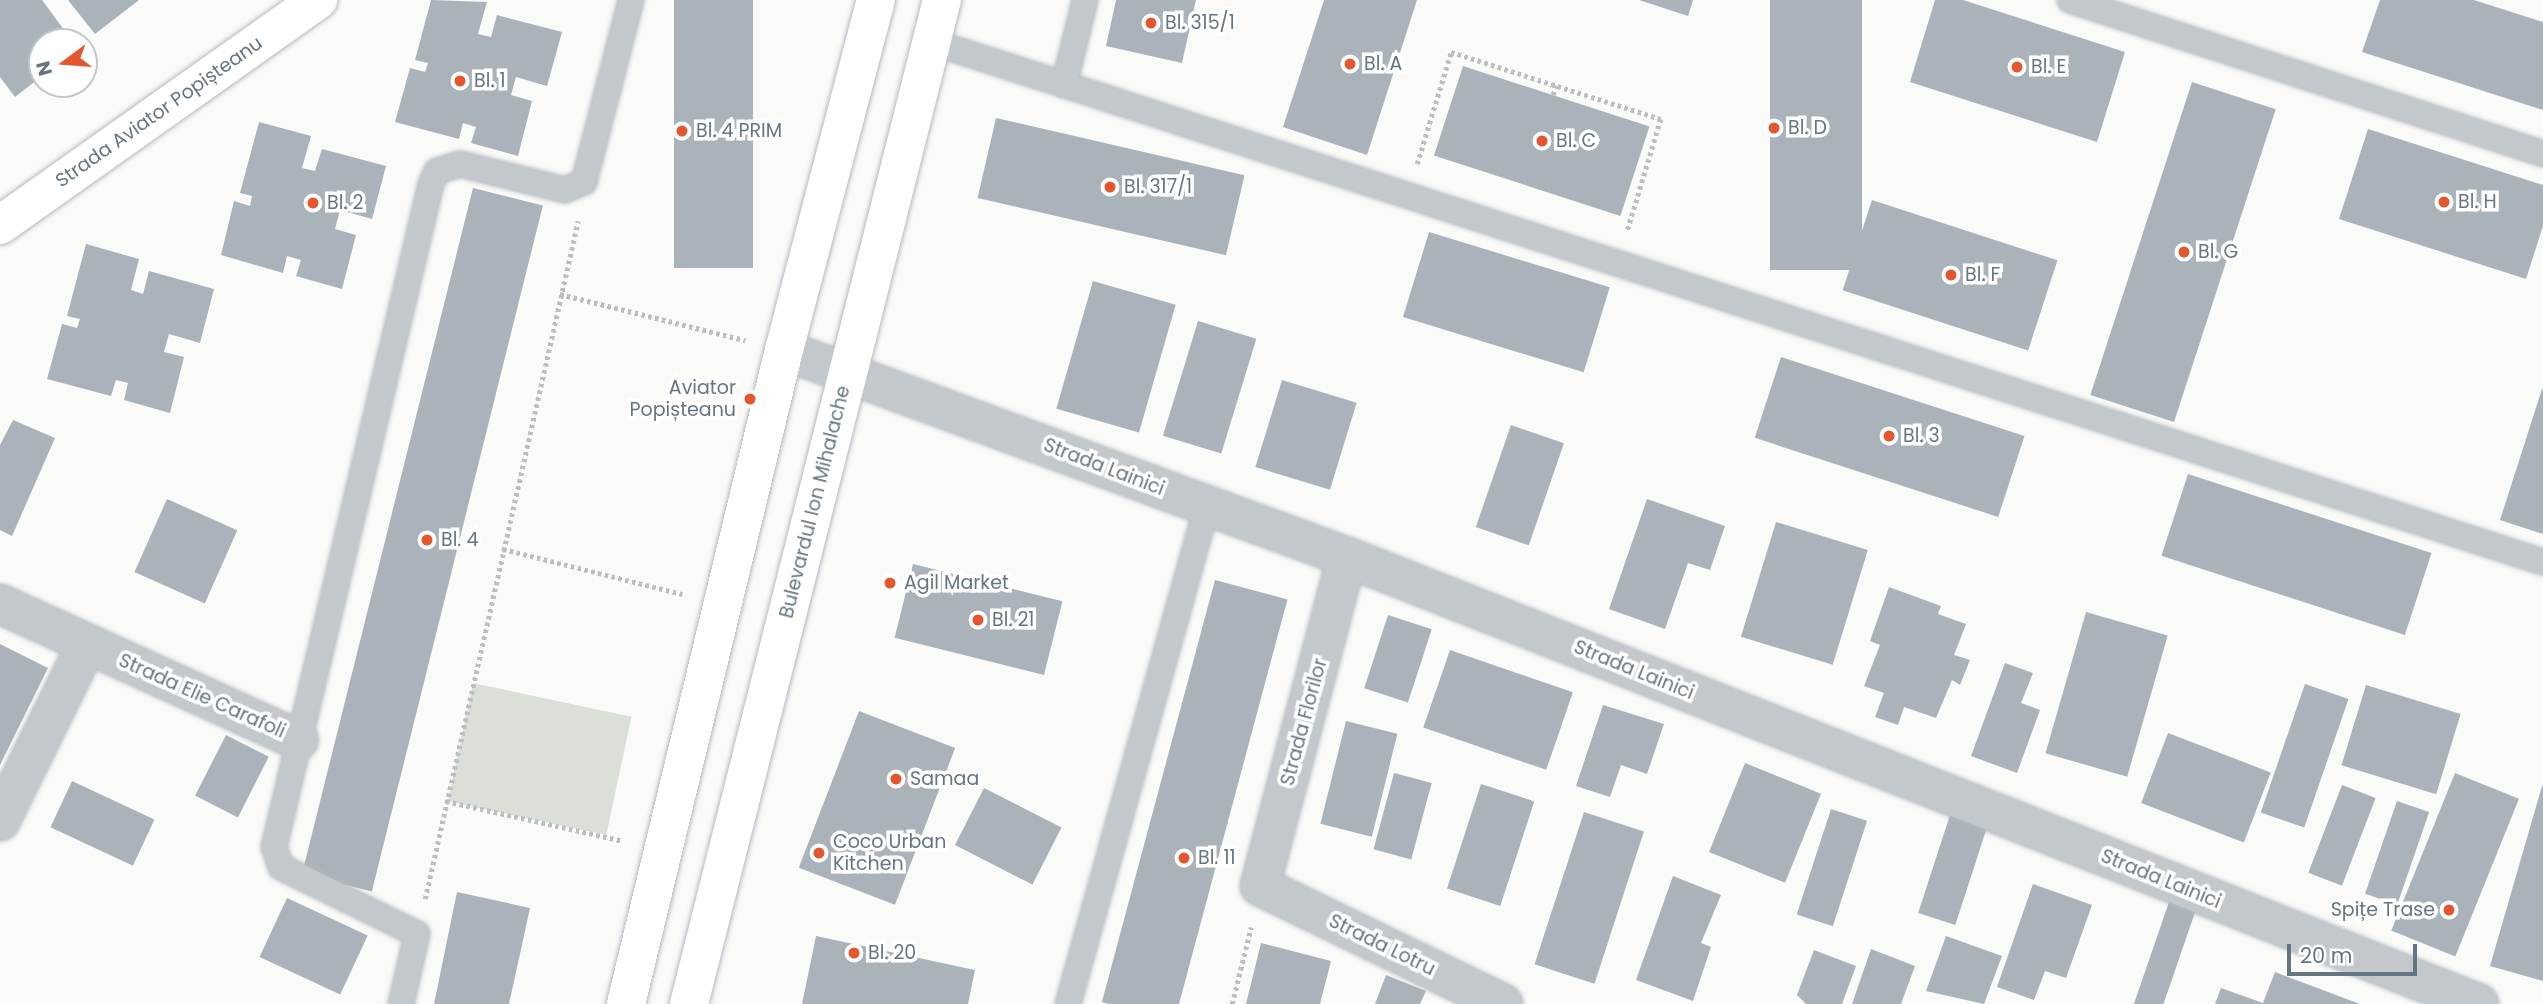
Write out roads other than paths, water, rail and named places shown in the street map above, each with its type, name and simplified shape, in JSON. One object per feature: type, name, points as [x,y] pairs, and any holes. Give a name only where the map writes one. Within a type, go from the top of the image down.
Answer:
[{"type":"main road","name":"Strada Aviator Popișteanu","points":[[0,225],[318,0]]},
{"type":"main road","points":[[625,1004],[784,350],[876,0]]},
{"type":"main road","name":"Bulevardul Ion Mihalache","points":[[689,1004],[942,0]]},
{"type":"street","name":"Strada Lainici","points":[[784,350],[848,370],[1347,557],[2479,1004]]},
{"type":"street","name":"Strada Florilor","points":[[1260,886],[1347,557]]},
{"type":"street","name":"Strada Elie Carafoli","points":[[0,604],[299,740]]},
{"type":"street","points":[[0,821],[87,643]]},
{"type":"street","name":"Strada Lotru","points":[[1260,886],[1503,1004]]},
{"type":"lane","points":[[299,740],[434,178],[447,165],[460,164],[565,190],[579,187],[590,173],[631,0]]},
{"type":"lane","points":[[1064,85],[1085,0]]},
{"type":"lane","points":[[2070,0],[2543,154]]},
{"type":"lane","points":[[932,42],[2543,562]]},
{"type":"lane","points":[[1068,1004],[1207,506]]},
{"type":"lane","name":"Strada Elie Carafoli","points":[[299,740],[274,847],[276,862],[417,934],[401,1004]]},
{"type":"place","name":"Bl. 315/1","points":[[1151,23]]},
{"type":"place","name":"Bl. A","points":[[1350,64]]},
{"type":"place","name":"Bl. E","points":[[2017,67]]},
{"type":"place","name":"Bl. 1","points":[[460,81]]},
{"type":"place","name":"Bl. D","points":[[1774,128]]},
{"type":"place","name":"Bl. 4 PRIM","points":[[682,131]]},
{"type":"place","name":"Bl. C","points":[[1542,141]]},
{"type":"place","name":"Bl. 317/1","points":[[1110,187]]},
{"type":"place","name":"Bl. H","points":[[2444,202]]},
{"type":"place","name":"Bl. 2","points":[[313,203]]},
{"type":"place","name":"Bl. G","points":[[2184,252]]},
{"type":"place","name":"Bl. F","points":[[1951,275]]},
{"type":"place","name":"Aviator Popișteanu","points":[[750,399]]},
{"type":"place","name":"Bl. 3","points":[[1889,436]]},
{"type":"place","name":"Bl. 4","points":[[427,540]]},
{"type":"place","name":"Agil Market","points":[[890,583]]},
{"type":"place","name":"Bl. 21","points":[[978,620]]},
{"type":"place","name":"Samaa","points":[[896,779]]},
{"type":"place","name":"Coco Urban Kitchen","points":[[819,853]]},
{"type":"place","name":"Bl. 11","points":[[1184,858]]},
{"type":"place","name":"Spițe Trase","points":[[2449,910]]},
{"type":"place","name":"Bl. 20","points":[[854,953]]}]
